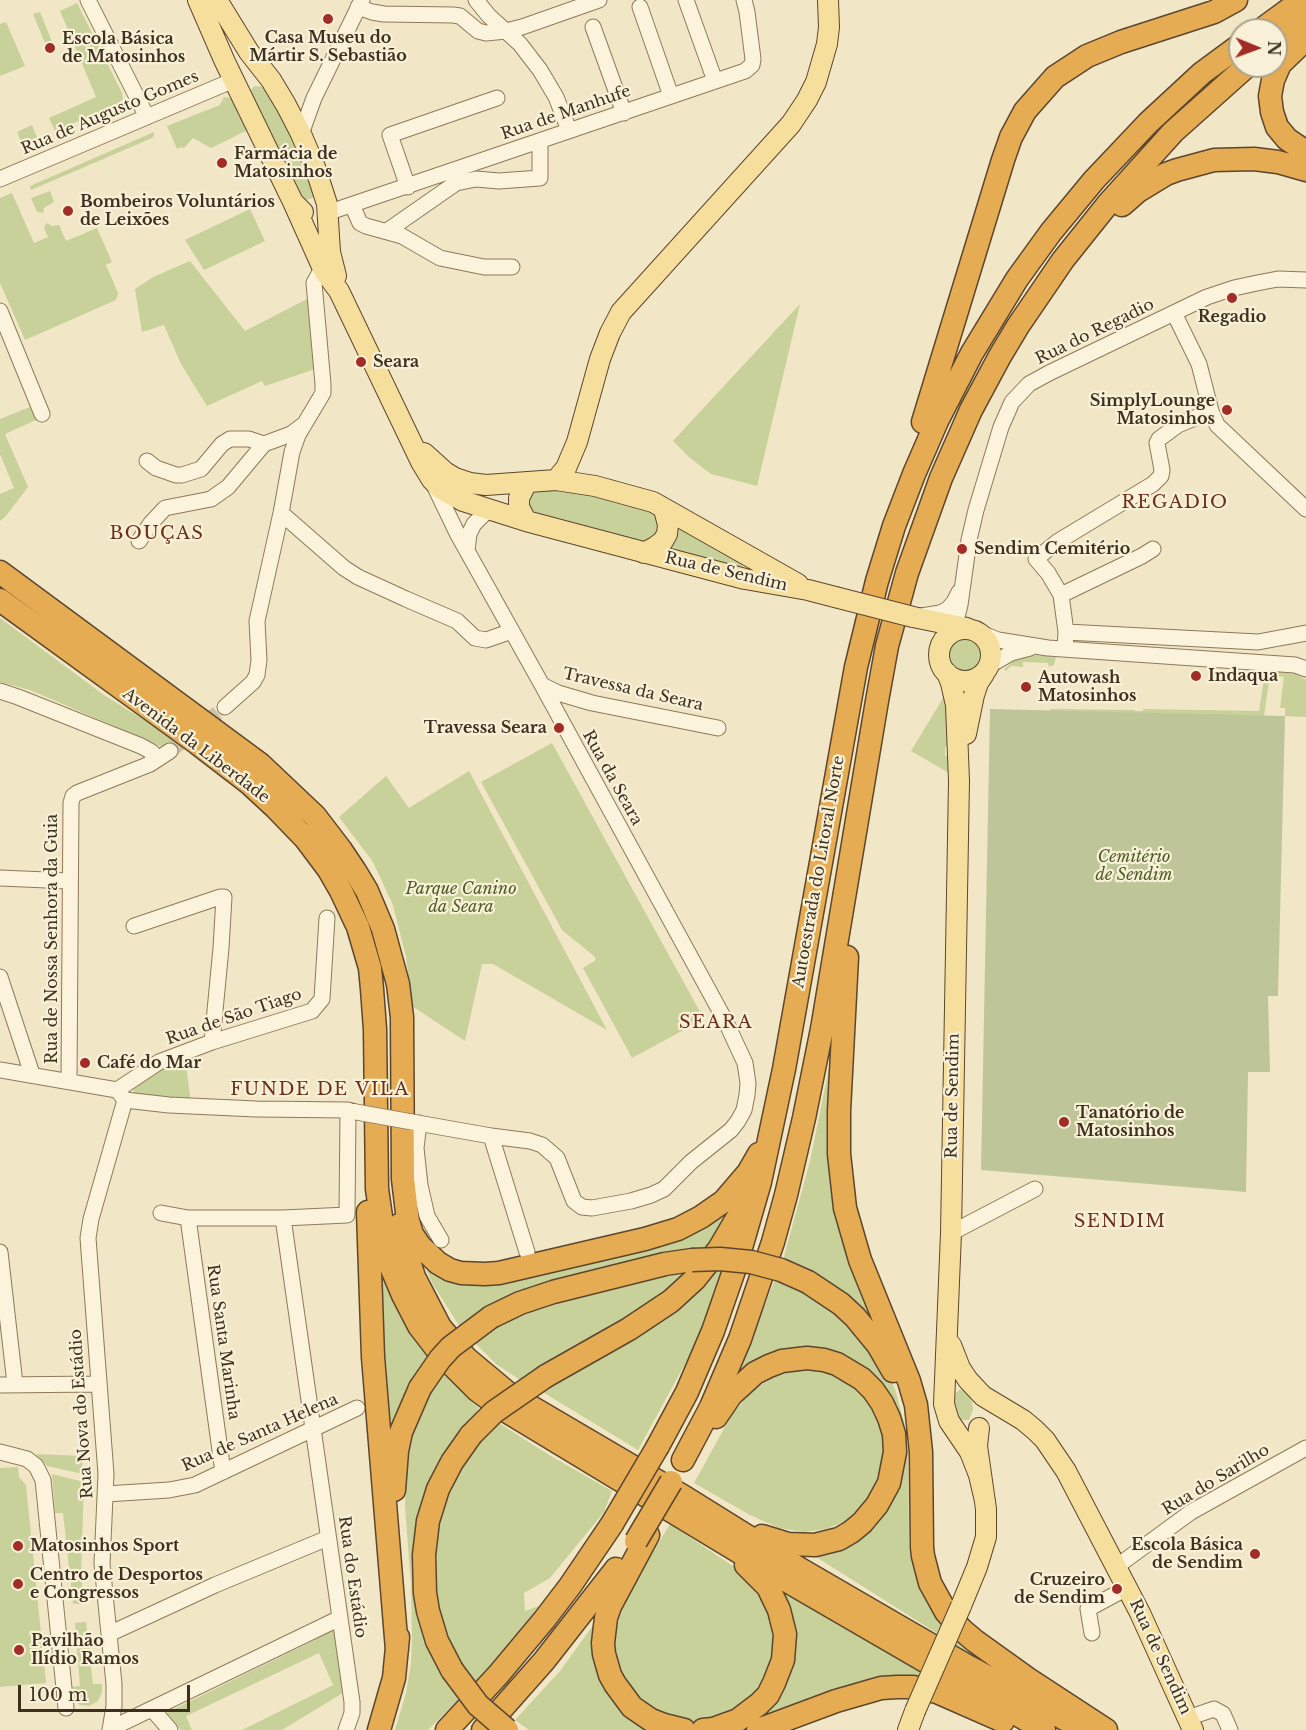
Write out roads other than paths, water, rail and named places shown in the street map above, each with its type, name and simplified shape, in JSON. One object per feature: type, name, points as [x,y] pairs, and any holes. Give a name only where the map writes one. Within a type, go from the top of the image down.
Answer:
[{"type":"highway","points":[[914,474],[915,447],[939,375],[1003,160],[1011,137],[1025,111],[1055,77],[1087,56],[1115,44],[1214,12],[1236,0]]},
{"type":"highway","points":[[1277,18],[1302,0]]},
{"type":"highway","points":[[1288,32],[1306,18]]},
{"type":"highway","points":[[1306,39],[1280,64],[1273,80],[1270,96],[1274,121],[1281,134],[1306,152]]},
{"type":"highway","name":"Autoestrada do Litoral Norte","points":[[447,1730],[498,1675],[570,1586],[612,1524],[658,1446],[705,1352],[744,1242],[760,1182],[812,923],[856,667],[877,581],[899,511],[937,421],[976,346],[1017,279],[1051,232],[1094,180],[1148,123],[1202,73],[1228,54]]},
{"type":"highway","name":"Autoestrada do Litoral Norte","points":[[683,1461],[711,1407],[740,1339],[773,1242],[789,1185],[822,1029],[887,646],[924,521],[950,455],[980,392],[1018,326],[1063,261],[1091,225],[1173,132],[1234,78]]},
{"type":"highway","points":[[1091,225],[1103,227],[1123,204],[1146,186],[1177,170],[1199,163],[1225,159],[1254,159],[1278,162],[1306,170]]},
{"type":"highway","points":[[0,559],[102,648]]},
{"type":"highway","name":"Avenida da Liberdade","points":[[0,572],[237,746],[303,804],[329,833],[367,891],[389,949]]},
{"type":"highway","name":"Avenida da Liberdade","points":[[5,604],[226,765],[263,796],[305,838],[329,870],[358,927],[370,968],[375,1029]]},
{"type":"highway","points":[[871,735],[848,944],[840,1082],[839,1154],[846,1208],[855,1244],[868,1282],[909,1381],[916,1405],[921,1452],[923,1556],[930,1583],[946,1612],[962,1630],[1106,1730]]},
{"type":"highway","points":[[389,949],[398,984],[402,1017],[403,1179],[407,1214],[412,1234],[420,1246],[438,1263],[450,1270],[462,1273],[499,1273],[645,1239],[678,1229],[702,1217],[724,1201],[748,1173],[759,1154]]},
{"type":"highway","points":[[389,949],[397,1008],[395,1162],[398,1222],[414,1277],[440,1327],[466,1358],[509,1394],[679,1490],[709,1507],[775,1541],[802,1545],[825,1543],[851,1532],[862,1523],[877,1504],[889,1483],[895,1452],[894,1434],[889,1418],[873,1389],[843,1367],[824,1360],[807,1358],[768,1366],[755,1373],[731,1395],[702,1438],[683,1461],[679,1490],[561,1641],[483,1730]]},
{"type":"highway","points":[[375,1029],[376,1181],[378,1208],[389,1262],[419,1326],[463,1377],[490,1400],[789,1582],[1044,1730]]},
{"type":"highway","points":[[375,1029],[368,1135],[370,1292],[379,1443],[397,1650]]},
{"type":"highway","points":[[507,1730],[478,1705],[452,1670],[437,1641],[428,1611],[423,1574],[424,1546],[428,1521],[438,1489],[452,1462],[471,1435],[494,1412],[546,1376],[650,1317],[695,1279],[719,1249],[739,1215],[780,1090]]},
{"type":"highway","points":[[380,1730],[394,1678],[397,1650],[399,1601],[394,1510],[395,1472],[401,1432],[420,1388],[451,1347],[491,1317],[520,1303],[553,1292],[657,1266],[692,1260],[720,1259],[752,1262],[781,1270],[808,1282],[841,1304],[868,1331],[886,1358],[907,1406],[913,1427],[921,1479]]},
{"type":"highway","points":[[679,1490],[800,1569],[923,1641],[1085,1730]]},
{"type":"highway","points":[[647,1495],[750,1568],[768,1587],[783,1623],[785,1647],[783,1660],[768,1695],[738,1720],[703,1730]]},
{"type":"highway","points":[[642,1538],[606,1618],[604,1654],[610,1675],[632,1707],[651,1720],[684,1730]]},
{"type":"highway","points":[[758,1730],[872,1690],[905,1687],[937,1692],[1021,1730]]},
{"type":"highway","points":[[784,1730],[872,1690]]},
{"type":"main road","name":"Rua de Sendim","points":[[198,0],[324,271],[339,291],[421,462],[432,480],[441,489],[463,501],[492,511],[644,553],[745,579],[808,590],[967,630]]},
{"type":"main road","name":"Rua de Sendim","points":[[217,0],[249,52],[271,80],[301,134],[324,192],[330,252],[339,291]]},
{"type":"main road","points":[[556,480],[566,468],[577,442],[600,359],[621,312],[784,131],[807,100],[816,82],[827,44],[828,0]]},
{"type":"main road","points":[[234,80],[250,74],[264,76],[271,80]]},
{"type":"main road","points":[[293,202],[307,214],[314,216],[327,213]]},
{"type":"main road","name":"Rua de Sendim","points":[[409,435],[444,472],[463,481],[486,485],[556,480],[595,486],[653,502],[808,590]]},
{"type":"main road","points":[[577,442],[580,466],[587,479],[595,486]]},
{"type":"main road","points":[[526,521],[519,507],[519,498],[527,482]]},
{"type":"main road","points":[[463,501],[471,491],[486,485]]},
{"type":"main road","name":"Rua de Sendim","points":[[644,553],[663,541],[667,534],[668,525],[664,509]]},
{"type":"main road","name":"Rua de Sendim","points":[[914,617],[934,633],[939,652]]},
{"type":"main road","points":[[967,630],[990,644],[992,658],[987,670],[969,681],[961,681],[946,673],[939,660],[939,652],[941,644],[967,630]]},
{"type":"main road","name":"Rua de Sendim","points":[[959,781],[970,711],[978,683],[987,670]]},
{"type":"main road","name":"Rua de Sendim","points":[[946,673],[956,705],[959,781],[951,1233],[945,1410],[955,1429],[967,1434],[973,1432],[989,1416],[997,1415],[1014,1419],[1035,1430]]},
{"type":"main road","name":"Rua de Sendim","points":[[948,1331],[957,1362],[964,1375],[983,1395],[1035,1430],[1045,1440],[1066,1471],[1127,1588],[1190,1724]]},
{"type":"main road","points":[[945,1392],[947,1383],[954,1378],[962,1378],[973,1385]]},
{"type":"main road","name":"Rua de Sendim","points":[[973,1385],[980,1396],[983,1408],[980,1426]]},
{"type":"main road","points":[[908,1730],[985,1545],[985,1501],[977,1446],[980,1426]]},
{"type":"main road","points":[[955,1429],[970,1452],[979,1475],[985,1501]]},
{"type":"street","points":[[87,0],[147,117]]},
{"type":"street","points":[[476,0],[489,16],[520,44],[550,84],[569,130]]},
{"type":"street","points":[[301,134],[314,98],[360,4],[372,12],[384,14],[460,16],[478,31],[486,33],[506,31],[599,0]]},
{"type":"street","points":[[686,0],[715,81]]},
{"type":"street","name":"Rua de Manhufe","points":[[327,213],[745,71],[752,65],[752,52],[744,0]]},
{"type":"street","points":[[640,7],[671,96]]},
{"type":"street","points":[[593,27],[624,113]]},
{"type":"street","name":"Rua de Augusto Gomes","points":[[0,179],[234,80]]},
{"type":"street","points":[[286,105],[303,104],[314,98]]},
{"type":"street","points":[[408,187],[390,135],[497,98]]},
{"type":"street","points":[[387,231],[456,183],[476,179],[499,181],[540,178],[540,141]]},
{"type":"street","points":[[352,205],[360,222],[366,226],[410,240],[440,258],[484,267],[512,267]]},
{"type":"street","points":[[225,707],[253,682],[257,675],[259,668],[257,621],[282,513],[292,452],[298,435],[323,393],[314,284],[319,273],[324,271]]},
{"type":"street","name":"Rua do Regadio","points":[[967,630],[964,578],[976,510],[1001,427],[1012,402],[1029,384],[1207,297],[1234,288],[1278,279],[1306,280]]},
{"type":"street","points":[[0,311],[42,414]]},
{"type":"street","points":[[1174,313],[1199,364],[1217,425],[1306,509]]},
{"type":"street","points":[[1065,649],[1066,632],[1061,595],[1048,573],[1036,559],[1057,542],[1153,484],[1161,476],[1162,470],[1157,443],[1159,439],[1178,425],[1211,411]]},
{"type":"street","points":[[139,541],[165,508],[211,499],[228,487],[264,444],[297,431],[305,423]]},
{"type":"street","points":[[147,460],[156,468],[182,475],[201,469],[222,444],[230,439],[249,439],[264,444]]},
{"type":"street","name":"Rua da Seara","points":[[432,480],[456,533],[542,685],[726,1022],[745,1063],[748,1083],[744,1110],[731,1130],[691,1162],[663,1189],[631,1201],[592,1208],[582,1207],[574,1201],[556,1158],[547,1147],[530,1140],[491,1136]]},
{"type":"street","points":[[456,533],[456,519],[463,501]]},
{"type":"street","points":[[467,551],[469,534],[474,524],[484,514],[492,511]]},
{"type":"street","points":[[282,513],[344,568],[457,621],[476,638],[486,640],[512,631]]},
{"type":"street","points":[[1061,595],[1153,549]]},
{"type":"street","name":"Rua do Regadio","points":[[914,617],[940,613],[948,609],[954,602],[964,578]]},
{"type":"street","name":"Rua do Regadio","points":[[964,578],[968,608],[967,630]]},
{"type":"street","points":[[967,630],[998,640],[1048,648],[1295,666],[1306,669]]},
{"type":"street","points":[[1066,632],[1258,642],[1306,633]]},
{"type":"street","points":[[987,670],[1004,656],[1019,650],[1048,648]]},
{"type":"street","name":"Travessa da Seara","points":[[542,685],[558,693],[592,703],[718,728]]},
{"type":"street","points":[[0,692],[141,746],[152,752],[154,756],[150,764]]},
{"type":"street","name":"Rua de Nossa Senhora da Guia","points":[[69,1081],[69,881],[73,796],[150,764],[170,751]]},
{"type":"street","points":[[0,878],[69,881]]},
{"type":"street","points":[[134,926],[224,897],[212,1042]]},
{"type":"street","name":"Rua de São Tiago","points":[[121,1095],[159,1062],[212,1042],[312,1011],[322,999],[327,918]]},
{"type":"street","points":[[0,977],[32,1074]]},
{"type":"street","points":[[0,1070],[69,1081],[169,1105],[352,1111],[491,1136],[527,1252]]},
{"type":"street","name":"Rua Nova do Estádio","points":[[110,1730],[114,1706],[102,1564],[106,1494],[88,1238],[121,1095]]},
{"type":"street","points":[[161,1213],[188,1218],[347,1215],[352,1111]]},
{"type":"street","points":[[415,1123],[417,1168],[423,1201],[427,1216],[441,1240]]},
{"type":"street","points":[[951,1233],[1035,1189]]},
{"type":"street","name":"Rua Santa Marinha","points":[[188,1218],[223,1472]]},
{"type":"street","name":"Rua do Estádio","points":[[283,1218],[352,1702],[352,1713],[346,1730]]},
{"type":"street","points":[[0,1252],[7,1384],[99,1384]]},
{"type":"street","name":"Rua de Santa Helena","points":[[106,1494],[169,1490],[195,1485],[357,1408]]},
{"type":"street","name":"Rua do Sarilho","points":[[1116,1567],[1191,1512],[1306,1448]]},
{"type":"street","points":[[0,1452],[27,1459],[36,1466],[43,1480],[66,1708]]},
{"type":"street","points":[[109,1634],[235,1576],[328,1538]]},
{"type":"street","points":[[1092,1633],[1088,1609],[1127,1588]]},
{"type":"street","points":[[110,1730],[339,1618]]},
{"type":"street","points":[[152,1709],[170,1730]]},
{"type":"street","points":[[1190,1724],[1214,1709],[1223,1714],[1232,1728]]},
{"type":"tunnel","points":[[170,751],[225,707]]},
{"type":"place","name":"Casa Museu do Mártir S. Sebastião","points":[[328,19]]},
{"type":"place","name":"Escola Básica de Matosinhos","points":[[50,48]]},
{"type":"place","name":"Farmácia de Matosinhos","points":[[222,163]]},
{"type":"place","name":"Bombeiros Voluntários de Leixões","points":[[68,211]]},
{"type":"place","name":"Regadio","points":[[1232,298]]},
{"type":"place","name":"Seara","points":[[361,362]]},
{"type":"place","name":"SimplyLounge Matosinhos","points":[[1227,410]]},
{"type":"place","name":"Sendim Cemitério","points":[[962,549]]},
{"type":"place","name":"Indaqua","points":[[1196,676]]},
{"type":"place","name":"Autowash Matosinhos","points":[[1026,687]]},
{"type":"place","name":"Travessa Seara","points":[[559,728]]},
{"type":"place","name":"Café do Mar","points":[[85,1063]]},
{"type":"place","name":"Tanatório de Matosinhos","points":[[1064,1122]]},
{"type":"place","name":"Matosinhos Sport","points":[[18,1546]]},
{"type":"place","name":"Escola Básica de Sendim","points":[[1255,1554]]},
{"type":"place","name":"Centro de Desportos e Congressos","points":[[18,1584]]},
{"type":"place","name":"Cruzeiro de Sendim","points":[[1117,1589]]},
{"type":"place","name":"Pavilhão Ilídio Ramos","points":[[19,1650]]},
{"type":"district","name":"REGADIO","points":[[1175,503]]},
{"type":"district","name":"BOUÇAS","points":[[157,534]]},
{"type":"district","name":"SEARA","points":[[716,1023]]},
{"type":"district","name":"FUNDE DE VILA","points":[[320,1090]]},
{"type":"district","name":"SENDIM","points":[[1120,1222]]},
{"type":"park label","name":"Cemitério de Sendim","points":[[1134,866]]},
{"type":"park label","name":"Parque Canino da Seara","points":[[461,898]]}]
